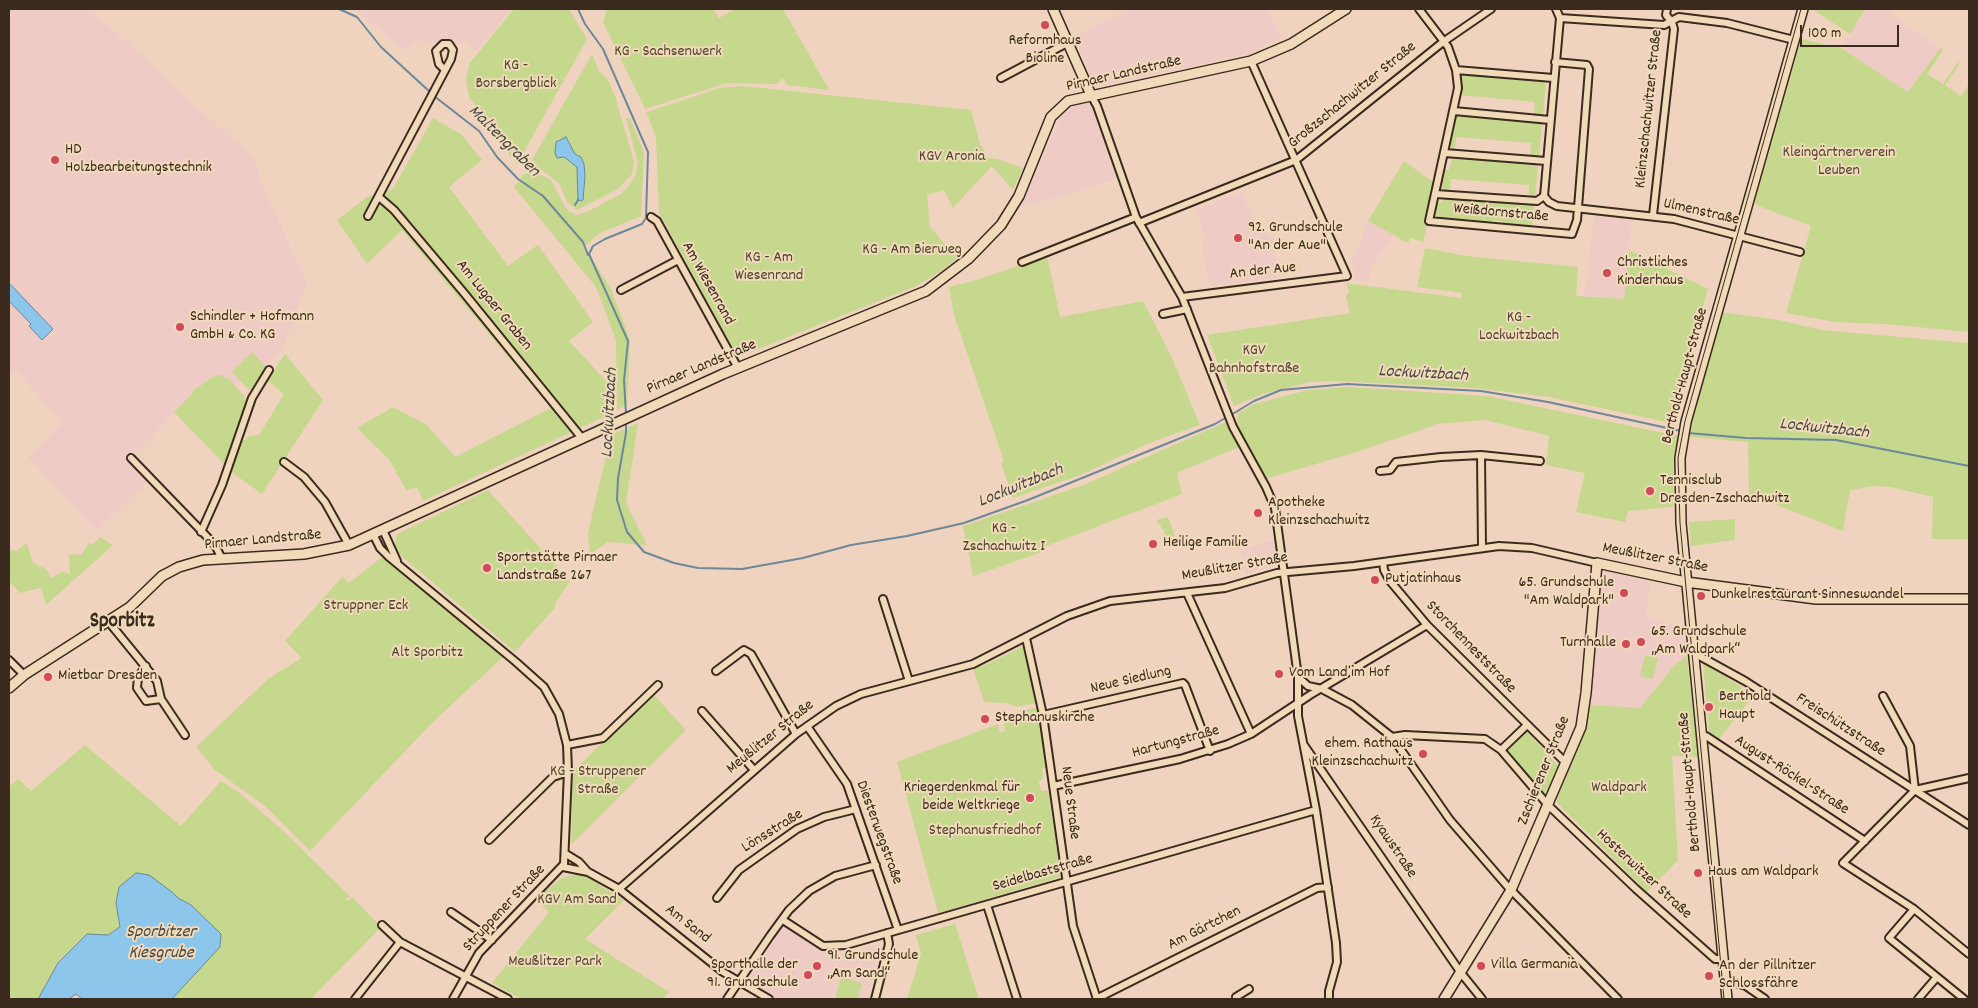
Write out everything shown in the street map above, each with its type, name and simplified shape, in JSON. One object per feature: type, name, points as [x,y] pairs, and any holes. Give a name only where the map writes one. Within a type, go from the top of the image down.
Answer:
[{"type":"street","points":[[1053,9],[1091,95]]},
{"type":"street","name":"Pirnaer Landstraße","points":[[9,688],[24,676],[130,607],[162,576],[178,567],[203,560],[304,554],[349,544],[634,413],[926,291],[945,278],[986,240],[1013,208],[1051,117],[1068,101],[1251,61],[1291,44],[1346,9]]},
{"type":"street","name":"Weißdornstraße","points":[[1419,9],[1444,42],[1456,70],[1458,88],[1446,153],[1429,221],[1572,234],[1577,220],[1589,69],[1587,65],[1555,62]]},
{"type":"street","name":"Großzschachwitzer Straße","points":[[1139,223],[1296,160],[1444,42],[1491,9]]},
{"type":"street","points":[[1556,9],[1560,18],[1664,26],[1680,17],[1727,24],[1794,40]]},
{"type":"street","name":"Kleinzschachwitzer Straße","points":[[1653,216],[1674,29],[1672,22],[1666,15],[1667,9]]},
{"type":"street","name":"Berthold-Haupt-Straße","points":[[1727,999],[1679,489],[1682,439],[1803,9]]},
{"type":"street","name":"Weißdornstraße","points":[[1560,18],[1553,78],[1544,196],[1549,202],[1557,206],[1593,210]]},
{"type":"street","points":[[1001,78],[1067,43]]},
{"type":"street","points":[[1251,61],[1296,160]]},
{"type":"street","points":[[368,216],[433,94],[444,69]]},
{"type":"street","points":[[1456,70],[1553,78]]},
{"type":"street","name":"Kyawstraße","points":[[1091,95],[1139,223],[1182,297],[1233,427],[1274,505],[1298,677],[1298,704],[1304,744],[1461,973],[1482,999]]},
{"type":"street","points":[[1454,112],[1550,120]]},
{"type":"street","points":[[1446,153],[1546,161]]},
{"type":"street","name":"An der Aue","points":[[1182,297],[1347,276],[1296,160]]},
{"type":"street","name":"Weißdornstraße","points":[[1436,194],[1528,201],[1537,201],[1544,196]]},
{"type":"street","name":"Am Lugaer Graben","points":[[379,196],[394,210],[458,285],[581,437]]},
{"type":"street","name":"Ulmenstraße","points":[[1593,210],[1653,216],[1739,235],[1800,252]]},
{"type":"street","name":"Am Wiesenrand","points":[[651,216],[657,221],[738,368]]},
{"type":"street","points":[[1022,262],[1136,216]]},
{"type":"street","points":[[621,290],[678,260]]},
{"type":"street","points":[[1164,314],[1187,309]]},
{"type":"street","points":[[200,532],[222,485],[252,398],[269,370]]},
{"type":"street","points":[[1380,471],[1390,470],[1396,462],[1482,455],[1540,461]]},
{"type":"street","points":[[1482,455],[1482,548]]},
{"type":"street","points":[[131,458],[200,532],[215,545],[222,559]]},
{"type":"street","points":[[284,462],[304,477],[325,502],[349,544]]},
{"type":"street","name":"Struppener Straße","points":[[383,530],[397,562]]},
{"type":"street","name":"Struppener Straße","points":[[373,534],[380,548],[544,687],[559,714],[567,745],[566,854],[563,867],[479,953],[453,999]]},
{"type":"street","name":"Meußlitzer Straße","points":[[619,889],[796,734],[836,706],[861,694],[973,664],[1067,616],[1110,601],[1225,588],[1264,576],[1283,573],[1383,562],[1482,548],[1532,548],[1687,582],[1816,599],[1969,599]]},
{"type":"street","name":"Storchenneststraße","points":[[1383,562],[1390,580],[1427,625],[1526,726],[1565,762]]},
{"type":"street","name":"Zschierener Straße","points":[[1444,999],[1512,890],[1581,727],[1584,714],[1597,563]]},
{"type":"street","points":[[1188,593],[1251,734]]},
{"type":"street","points":[[883,598],[909,681]]},
{"type":"street","points":[[108,621],[157,681],[161,699],[185,735]]},
{"type":"street","points":[[1322,689],[1427,625]]},
{"type":"street","name":"Neue Straße","points":[[1026,638],[1043,715],[1065,882],[1073,926],[1096,999]]},
{"type":"street","points":[[716,671],[744,650],[751,654],[796,734]]},
{"type":"street","name":"Freischützstraße","points":[[1694,653],[1745,681],[1969,825]]},
{"type":"street","points":[[9,660],[24,676]]},
{"type":"street","points":[[146,666],[138,677],[137,688],[146,702],[161,699]]},
{"type":"street","points":[[1298,677],[1308,686],[1322,689],[1352,706],[1392,737],[1450,820],[1512,890],[1618,999]]},
{"type":"street","name":"Neue Siedlung","points":[[1043,715],[1183,683],[1210,751]]},
{"type":"street","points":[[567,745],[603,738],[658,685]]},
{"type":"street","name":"Hartungstraße","points":[[1053,786],[1210,751],[1251,734],[1322,689]]},
{"type":"street","points":[[1883,696],[1910,746],[1915,790]]},
{"type":"street","points":[[702,711],[754,770]]},
{"type":"street","name":"Diesterwegstraße","points":[[807,726],[847,784],[898,930]]},
{"type":"street","points":[[1392,737],[1405,735],[1485,740],[1501,750],[1526,726]]},
{"type":"street","name":"August-Röckel-Straße","points":[[1701,737],[1706,736],[1865,841]]},
{"type":"street","points":[[1304,744],[1328,887],[1337,962],[1329,991],[1329,999]]},
{"type":"street","name":"Hosterwitzer Straße","points":[[1501,750],[1548,805],[1634,888],[1714,958],[1723,959]]},
{"type":"street","points":[[489,840],[553,777],[568,772]]},
{"type":"street","points":[[1969,778],[1915,790],[1843,863],[1914,909],[1969,954]]},
{"type":"street","name":"Lönsstraße","points":[[718,898],[739,870],[797,829],[824,817],[856,809]]},
{"type":"street","name":"Seidelbaststraße","points":[[783,920],[823,946],[846,945],[1316,810]]},
{"type":"street","name":"Am Sand","points":[[566,854],[579,862],[588,872]]},
{"type":"street","points":[[727,999],[789,910],[809,891],[835,876],[876,865]]},
{"type":"street","name":"Am Sand","points":[[563,867],[588,872],[619,889],[723,972],[769,999]]},
{"type":"street","name":"Am Gärtchen","points":[[1096,999],[1317,888],[1328,887]]},
{"type":"street","points":[[987,905],[1017,999]]},
{"type":"street","points":[[1914,909],[1889,938],[1964,999]]},
{"type":"street","points":[[451,912],[492,940]]},
{"type":"street","points":[[382,925],[400,942],[508,999]]},
{"type":"street","points":[[875,999],[889,944],[887,933]]},
{"type":"street","points":[[355,999],[400,942]]},
{"type":"street","points":[[1918,999],[1937,977]]},
{"type":"street","points":[[1725,980],[1746,986],[1765,999]]},
{"type":"street","points":[[1235,998],[1249,988]]},
{"type":"shaded area","points":[[9,9],[90,9],[254,159],[264,189],[307,282],[283,350],[266,367],[259,361],[235,385],[227,377],[214,376],[191,391],[193,393],[135,454],[155,475],[96,531],[28,457],[63,422],[16,371],[9,378]]},
{"type":"shaded area","points":[[355,9],[511,9],[476,52],[464,40],[456,46],[444,41],[426,44],[416,39],[405,51]]},
{"type":"shaded area","points":[[1129,9],[1265,9],[1282,36],[1249,54],[1095,87],[1074,36]]},
{"type":"shaded area","points":[[1865,9],[1884,9],[1940,48],[1908,92],[1841,48]]},
{"type":"shaded area","points":[[1089,102],[1117,179],[1020,208],[1063,113],[1073,105]]},
{"type":"shaded area","name":"92. Grundschule \"An der Aue\"","points":[[1242,192],[1255,222],[1274,238],[1277,278],[1211,285],[1201,247],[1204,237],[1196,210]]},
{"type":"shaded area","name":"Christliches Kinderhaus","points":[[1594,216],[1632,220],[1624,299],[1584,296]]},
{"type":"shaded area","points":[[1368,221],[1394,235],[1371,267],[1368,281],[1353,279],[1355,271],[1351,265]]},
{"type":"shaded area","points":[[1275,540],[1276,556],[1273,567],[1246,573],[1240,550]]},
{"type":"shaded area","name":"65. Grundschule „Am Waldpark“","points":[[1606,571],[1650,581],[1646,616],[1684,628],[1687,655],[1673,667],[1640,708],[1591,705],[1602,573]]},
{"type":"shaded area","name":"91. Grundschule „Am Sand“","points":[[784,926],[817,949],[851,952],[878,944],[882,947],[867,999],[779,999],[747,981]]},
{"type":"green space","name":"KG - Borsbergblick","points":[[514,9],[569,9],[587,39],[517,164],[505,149],[496,132],[493,118],[484,118],[469,97],[466,80],[469,64]]},
{"type":"green space","name":"KG - Sachsenwerk","points":[[607,9],[713,9],[719,18],[735,9],[783,9],[829,90],[787,85],[783,78],[777,84],[727,83],[645,109],[603,22]]},
{"type":"green space","points":[[1812,9],[1865,9],[1850,34]]},
{"type":"green space","name":"Kleingärtnerverein Leuben","points":[[1801,39],[1841,48],[1908,92],[1940,48],[1943,50],[1927,74],[1943,84],[1959,61],[1959,65],[1945,85],[1961,96],[1969,84],[1969,332],[1885,324],[1834,322],[1786,313],[1811,226],[1756,205],[1755,202]]},
{"type":"green space","points":[[592,54],[599,71],[608,80],[615,96],[634,162],[632,174],[618,189],[577,210],[567,202],[559,183],[540,169],[532,160]]},
{"type":"green space","points":[[1460,71],[1546,79],[1543,116],[1534,115],[1535,102],[1460,95]]},
{"type":"green space","points":[[743,86],[971,110],[980,144],[988,158],[998,159],[1023,168],[1013,190],[992,166],[953,208],[944,190],[927,195],[930,227],[957,258],[941,271],[914,287],[738,357],[659,213],[656,137],[647,112],[720,88]]},
{"type":"green space","points":[[1455,112],[1542,120],[1539,158],[1530,157],[1531,143],[1456,137],[1455,150],[1452,150],[1449,141]]},
{"type":"green space","points":[[433,118],[461,134],[482,160],[449,187],[508,266],[538,245],[593,322],[569,341],[608,383],[608,415],[423,501],[417,487],[406,490],[389,459],[357,428],[393,407],[426,424],[455,457],[551,408],[402,230],[367,264],[337,220],[367,197],[393,189]]},
{"type":"green space","points":[[626,118],[630,118],[644,152],[641,216],[598,234],[584,247],[611,289],[630,340],[627,405],[617,410],[616,340],[596,287],[513,186],[519,182],[523,174],[538,173],[551,180],[567,210],[577,215],[587,212],[621,194],[635,176],[638,163]]},
{"type":"green space","points":[[1453,154],[1538,162],[1535,199],[1529,198],[1529,185],[1451,179],[1450,191],[1444,190],[1440,181],[1443,169],[1449,170]]},
{"type":"green space","points":[[1404,161],[1436,184],[1423,242],[1410,238],[1408,243],[1368,221]]},
{"type":"green space","points":[[1444,195],[1534,203],[1532,227],[1506,225],[1502,221],[1491,221],[1490,224],[1439,219],[1434,212],[1436,202],[1442,203]]},
{"type":"green space","name":"KG - Lockwitzbach","points":[[1425,248],[1466,256],[1578,267],[1576,296],[1624,299],[1629,250],[1708,289],[1671,423],[1549,397],[1475,388],[1336,381],[1310,382],[1263,394],[1234,406],[1207,335],[1350,313],[1346,296],[1349,291],[1346,283],[1461,298],[1462,293],[1417,287]]},
{"type":"green space","points":[[1047,256],[1060,317],[1143,301],[1171,356],[1200,425],[1154,441],[1078,476],[1013,498],[1001,463],[1004,461],[954,315],[949,287]]},
{"type":"green space","points":[[1721,312],[1779,320],[1821,330],[1969,343],[1969,539],[1932,539],[1933,497],[1890,487],[1874,486],[1850,490],[1843,531],[1749,494],[1748,442],[1690,437],[1690,426]]},
{"type":"green space","points":[[252,352],[266,367],[252,389],[249,390],[232,372]]},
{"type":"green space","points":[[285,354],[323,400],[262,494],[230,471],[239,444],[250,436],[259,435],[284,394],[267,380]]},
{"type":"green space","points":[[220,375],[229,379],[244,396],[246,404],[225,465],[174,412],[193,393],[191,392],[214,376]]},
{"type":"green space","points":[[1347,387],[1487,396],[1678,436],[1674,458],[1673,507],[1628,511],[1625,522],[1576,512],[1585,473],[1546,465],[1549,436],[1485,420],[1438,424],[1360,451],[1262,480],[1237,424],[1238,413],[1254,404],[1308,390]]},
{"type":"green space","name":"KG - Zschachwitz I","points":[[1226,422],[1239,447],[1177,473],[1182,494],[1044,547],[1045,551],[973,576],[963,526],[1081,486]]},
{"type":"green space","points":[[638,423],[626,503],[647,545],[608,542],[590,554],[588,533],[611,435]]},
{"type":"green space","name":"Sportstätte Pirnaer Landstraße 267","points":[[488,490],[570,581],[556,602],[554,609],[515,652],[399,554],[395,546],[397,534]]},
{"type":"green space","points":[[1168,517],[1175,536],[1165,538],[1164,531],[1156,520]]},
{"type":"green space","points":[[1735,519],[1735,540],[1691,546],[1689,522]]},
{"type":"green space","points":[[100,537],[113,545],[46,605],[41,588],[20,593],[9,581],[9,550],[16,551],[27,543],[33,563],[46,569],[51,578],[62,572],[70,574],[69,555],[82,554],[89,543],[93,544]]},
{"type":"green space","points":[[382,557],[503,657],[432,723],[310,851],[265,806],[215,770],[196,747],[269,678],[302,658],[285,641],[342,577],[349,583]]},
{"type":"green space","points":[[1022,647],[1024,648],[1037,703],[1016,707],[1007,703],[984,702],[973,668],[985,665]]},
{"type":"green space","points":[[1645,655],[1658,658],[1653,679],[1640,676]]},
{"type":"green space","name":"Waldpark","points":[[1687,655],[1698,757],[1672,756],[1678,860],[1647,892],[1557,803],[1557,799],[1582,740],[1591,705],[1640,708],[1673,667]]},
{"type":"green space","points":[[1703,663],[1754,695],[1719,739],[1709,731]]},
{"type":"green space","name":"KG - Struppener Straße","points":[[653,694],[686,730],[571,845],[573,771]]},
{"type":"green space","name":"Stephanusfriedhof","points":[[1038,707],[1046,768],[1042,769],[1043,778],[1039,782],[1042,791],[1048,791],[1061,877],[938,913],[897,762],[998,724],[1000,733],[1005,731],[1004,724],[1013,719],[1016,712]]},
{"type":"green space","points":[[1526,730],[1558,766],[1546,796],[1504,750]]},
{"type":"green space","points":[[85,745],[181,826],[221,781],[241,794],[280,828],[350,896],[345,900],[348,901],[352,897],[381,927],[311,999],[172,999],[220,947],[191,905],[178,898],[172,892],[116,903],[120,927],[58,963],[38,999],[9,999],[9,787],[18,779],[31,791]]},
{"type":"green space","name":"Meußlitzer Park","points":[[574,874],[582,874],[624,900],[585,939],[669,992],[662,999],[521,999],[492,983],[549,912],[542,906],[547,901],[541,895],[560,879]]},
{"type":"green space","points":[[955,924],[979,999],[907,999],[921,954],[916,935]]},
{"type":"green space","points":[[841,977],[862,983],[858,999],[835,999]]},
{"type":"water","points":[[566,137],[575,154],[581,157],[584,164],[585,176],[583,200],[581,201],[578,200],[577,167],[564,157],[557,158],[555,153],[556,142]]},
{"type":"water","points":[[9,283],[53,329],[42,340],[29,326],[31,324],[9,301]]},
{"type":"water","name":"Sporbitzer Kiesgrube","points":[[136,873],[149,875],[178,898],[191,905],[221,934],[220,947],[172,999],[82,999],[76,994],[69,999],[38,999],[58,963],[87,934],[108,935],[120,927],[116,903],[119,887]]},
{"type":"waterway","name":"Maltengraben","points":[[339,9],[357,17],[381,47],[430,92]]},
{"type":"waterway","name":"Lockwitzbach","points":[[578,9],[585,24],[603,49],[648,152],[646,218],[642,224],[593,246],[589,254],[628,341],[624,380],[626,414]]},
{"type":"waterway","name":"Maltengraben","points":[[434,96],[479,131],[497,157],[518,179],[543,196],[583,242],[588,255]]},
{"type":"waterway","points":[[575,205],[578,200]]},
{"type":"waterway","name":"Lockwitzbach","points":[[1231,415],[1254,401],[1281,390],[1347,384],[1481,391],[1548,402],[1681,431]]},
{"type":"waterway","name":"Lockwitzbach","points":[[626,421],[617,500],[627,532],[644,552],[674,563],[698,568],[742,569],[803,558],[851,545],[907,536],[964,523],[1028,500],[1215,424],[1227,417]]},
{"type":"waterway","name":"Lockwitzbach","points":[[1688,433],[1746,438],[1836,440],[1969,466]]},
{"type":"tram line","points":[[1724,999],[1680,523],[1678,458],[1685,421],[1801,9]]},
{"type":"place","name":"Reformhaus Bioline","points":[[1045,25]]},
{"type":"place","name":"HD Holzbearbeitungstechnik","points":[[55,160]]},
{"type":"place","name":"92. Grundschule \"An der Aue\"","points":[[1238,238]]},
{"type":"place","name":"Christliches Kinderhaus","points":[[1607,273]]},
{"type":"place","name":"Schindler + Hofmann GmbH & Co. KG","points":[[180,327]]},
{"type":"place","name":"Tennisclub Dresden-Zschachwitz","points":[[1650,491]]},
{"type":"place","name":"Apotheke Kleinzschachwitz","points":[[1258,513]]},
{"type":"place","name":"Heilige Familie","points":[[1153,544]]},
{"type":"place","name":"Sportstätte Pirnaer Landstraße 267","points":[[487,568]]},
{"type":"place","name":"Putjatinhaus","points":[[1375,580]]},
{"type":"place","name":"65. Grundschule \"Am Waldpark\"","points":[[1624,593]]},
{"type":"place","name":"Dunkelrestaurant Sinneswandel","points":[[1701,596]]},
{"type":"place","name":"65. Grundschule „Am Waldpark“","points":[[1641,642]]},
{"type":"place","name":"Turnhalle","points":[[1626,644]]},
{"type":"place","name":"Vom Land im Hof","points":[[1279,674]]},
{"type":"place","name":"Mietbar Dresden","points":[[48,677]]},
{"type":"place","name":"Berthold Haupt","points":[[1709,707]]},
{"type":"place","name":"Stephanuskirche","points":[[985,719]]},
{"type":"place","name":"ehem. Rathaus Kleinzschachwitz","points":[[1423,754]]},
{"type":"place","name":"Kriegerdenkmal für beide Weltkriege","points":[[1030,798]]},
{"type":"place","name":"Haus am Waldpark","points":[[1698,873]]},
{"type":"place","name":"91. Grundschule „Am Sand“","points":[[817,966]]},
{"type":"place","name":"Villa Germania","points":[[1481,966]]},
{"type":"place","name":"Sporthalle der 91. Grundschule","points":[[808,975]]},
{"type":"place","name":"An der Pillnitzer Schlossfähre","points":[[1709,976]]},
{"type":"district","name":"Sporbitz","points":[[122,623]]},
{"type":"park label","name":"KGV Aronia","points":[[952,158]]},
{"type":"park label","name":"KG - Am Bierweg","points":[[912,251]]},
{"type":"park label","name":"KG - Am Wiesenrand","points":[[769,268]]},
{"type":"park label","name":"KGV Bahnhofstraße","points":[[1254,361]]},
{"type":"park label","name":"Struppner Eck","points":[[366,607]]},
{"type":"park label","name":"Alt Sporbitz","points":[[427,654]]},
{"type":"park label","name":"KGV Am Sand","points":[[577,901]]}]
